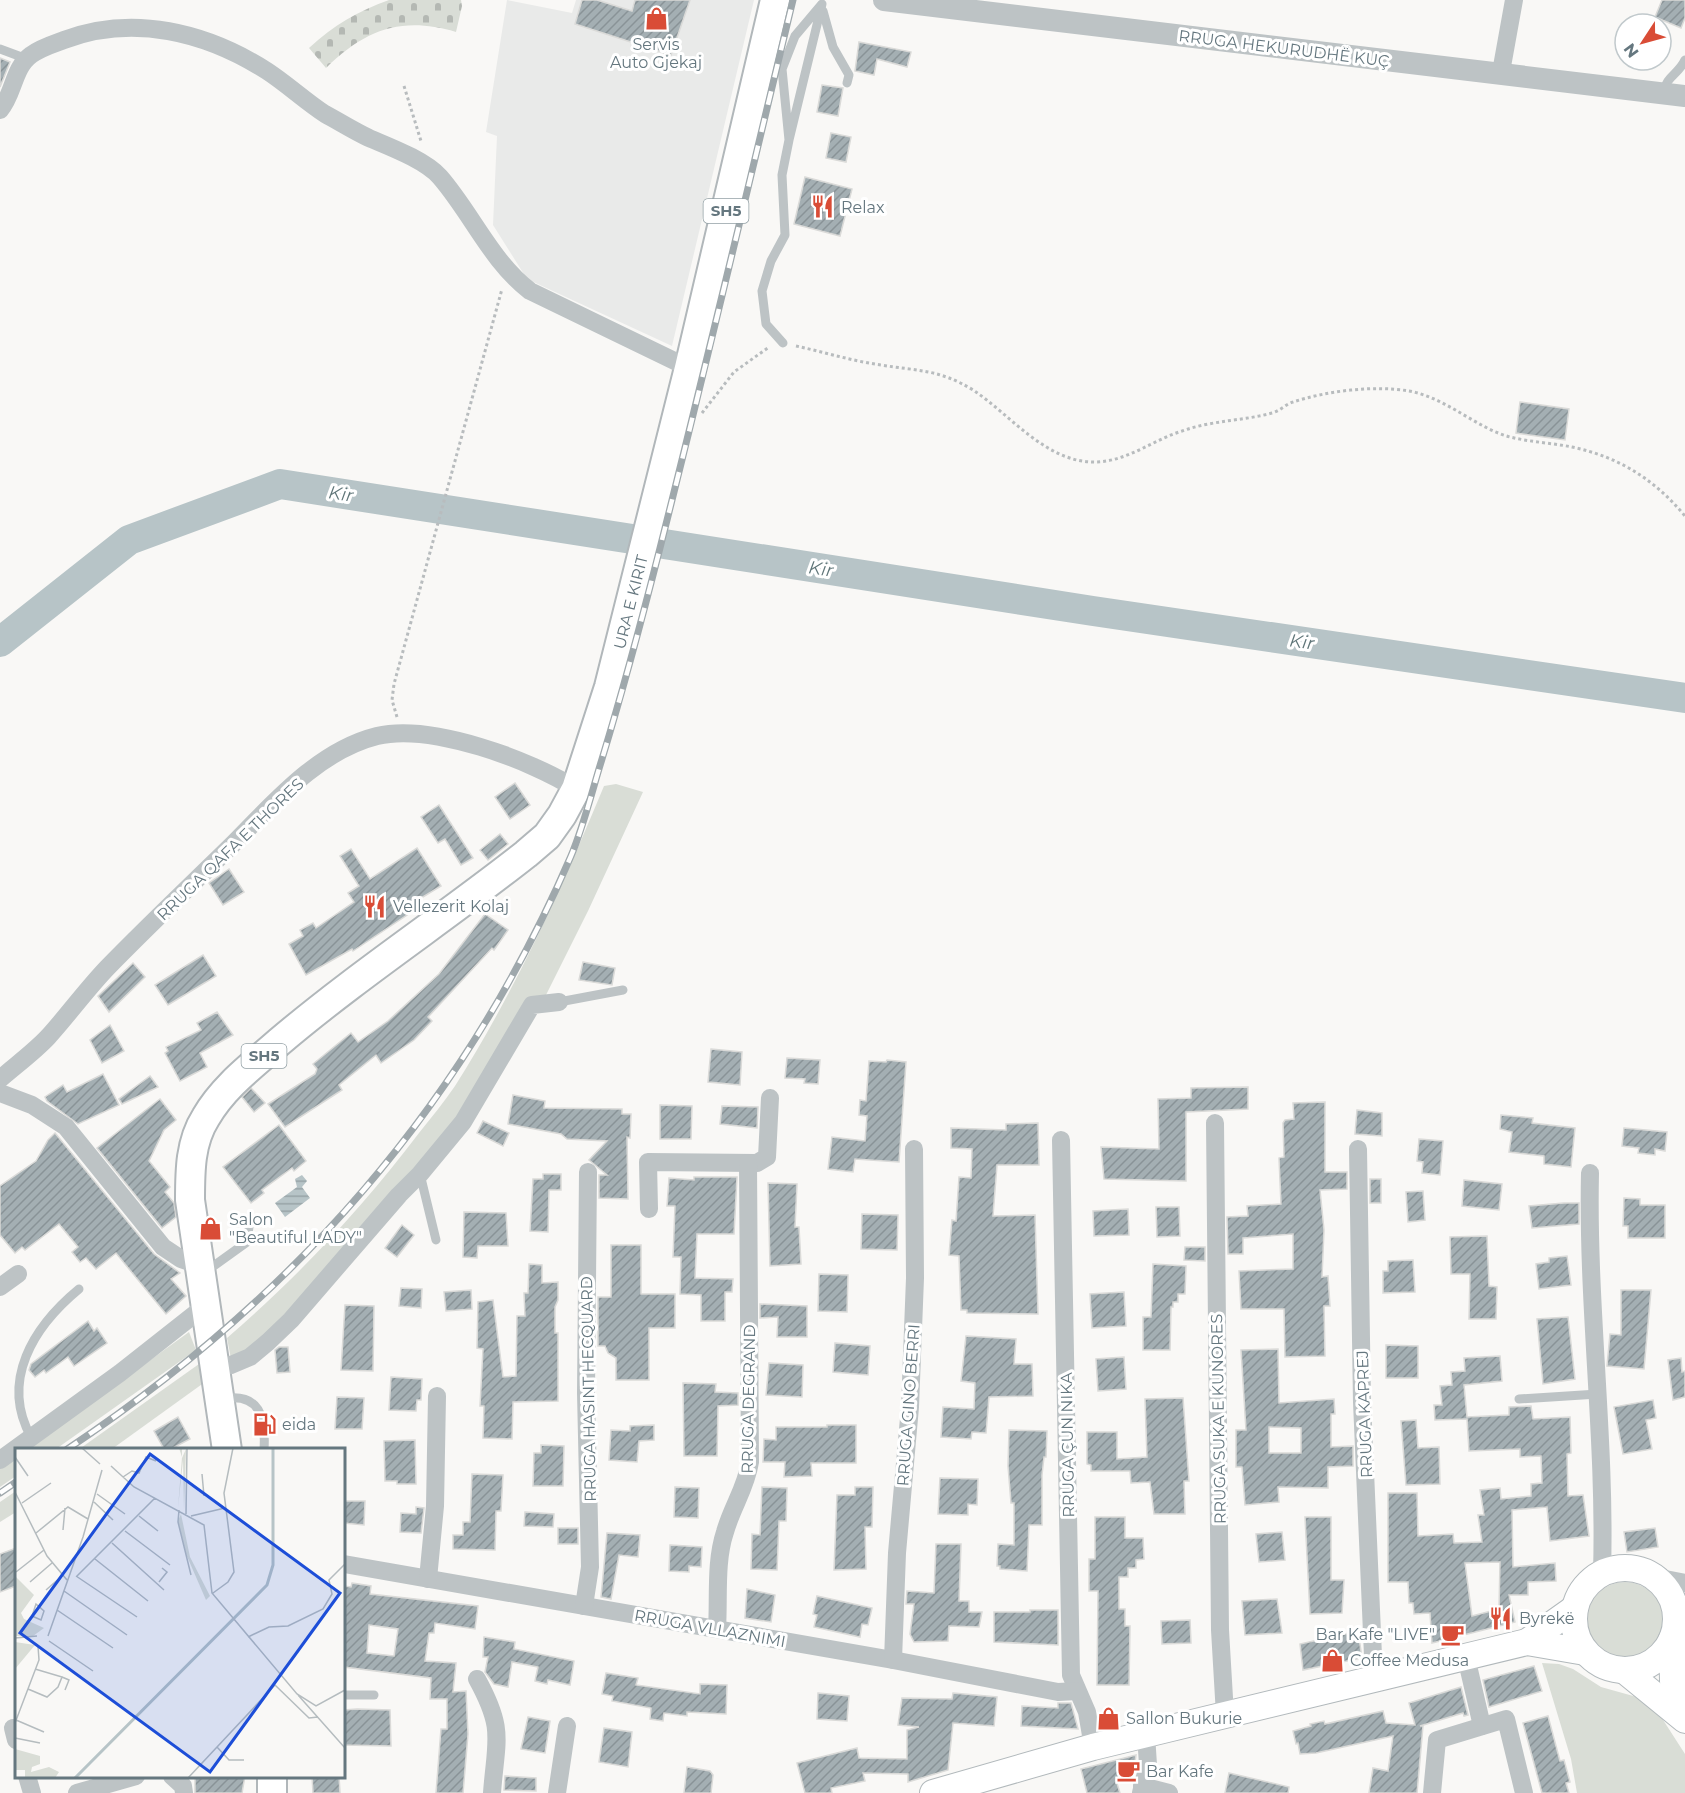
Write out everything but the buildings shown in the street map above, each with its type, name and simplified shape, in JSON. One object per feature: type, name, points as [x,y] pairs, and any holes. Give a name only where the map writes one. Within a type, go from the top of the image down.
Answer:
[{"type":"main road","name":"SH5","points":[[689,368],[775,0]]},
{"type":"main road","name":"URA E KIRIT","points":[[578,784],[609,687],[689,368]]},
{"type":"main road","name":"SH5","points":[[227,1448],[190,1200],[190,1167],[195,1141],[205,1118],[219,1098],[320,1007],[547,836],[562,815],[578,784]]},
{"type":"main road","points":[[1678,1624],[1661,1656],[1644,1667],[1625,1671],[1603,1666],[1585,1652],[1575,1631],[1575,1608],[1584,1588],[1602,1574],[1621,1568],[1640,1570],[1655,1577],[1667,1589],[1674,1605],[1678,1624],[1673,1681],[1683,1717]]},
{"type":"main road","points":[[933,1793],[1093,1747],[1527,1642],[1575,1608]]},
{"type":"main road","points":[[1527,1642],[1585,1652]]},
{"type":"main road","points":[[1625,1671],[1683,1717]]},
{"type":"street","name":"RRUGA HEKURUDHË KUÇ","points":[[884,0],[940,4],[1674,95]]},
{"type":"street","points":[[1501,72],[1514,0]]},
{"type":"street","points":[[0,110],[27,59],[49,45],[72,37],[124,26],[151,27],[182,34],[235,53],[268,71],[314,107],[368,137],[398,150],[439,175],[511,276],[530,291],[689,368]]},
{"type":"street","name":"RRUGA QAFA E THORES","points":[[0,1079],[46,1039],[105,970],[287,790],[346,748],[379,736],[402,733],[464,744],[512,758],[578,784]]},
{"type":"street","points":[[215,1367],[231,1365],[250,1357],[291,1320],[463,1122],[532,1005],[559,1002]]},
{"type":"street","points":[[0,1093],[44,1111],[66,1127],[164,1247],[181,1259],[198,1265]]},
{"type":"street","points":[[649,1209],[648,1162],[757,1163],[767,1157],[770,1098]]},
{"type":"street","name":"RRUGA SUKA E KUNORES","points":[[1215,1123],[1220,1630],[1225,1715]]},
{"type":"street","name":"RRUGA ÇUN NIKA","points":[[1061,1140],[1071,1675],[1087,1712],[1093,1747]]},
{"type":"street","name":"RRUGA GINO BERRI","points":[[893,1660],[897,1553],[910,1407],[915,1149]]},
{"type":"street","name":"RRUGA KAPREJ","points":[[1359,1149],[1362,1402],[1374,1679]]},
{"type":"street","name":"RRUGA DEGRAND","points":[[717,1629],[721,1546],[725,1530],[747,1483],[750,1462],[748,1163]]},
{"type":"street","name":"RRUGA HASINT HECQUARD","points":[[584,1606],[590,1567],[586,1393],[588,1172]]},
{"type":"street","points":[[1590,1173],[1588,1247],[1603,1485],[1602,1574]]},
{"type":"street","points":[[0,1287],[18,1274]]},
{"type":"street","points":[[2,1455],[31,1437],[205,1306]]},
{"type":"street","points":[[428,1579],[435,1506],[437,1396]]},
{"type":"street","name":"RRUGA VLLAZNIMI","points":[[345,1564],[893,1660],[1058,1692],[1077,1691]]},
{"type":"street","points":[[1655,1577],[1685,1583]]},
{"type":"street","points":[[1466,1657],[1482,1726]]},
{"type":"street","points":[[477,1679],[491,1705],[497,1727],[498,1753],[492,1793]]},
{"type":"street","points":[[1432,1793],[1437,1740],[1506,1719],[1524,1793]]},
{"type":"street","points":[[557,1793],[567,1726]]},
{"type":"street","points":[[1146,1734],[1148,1765],[1141,1790],[1169,1793]]},
{"type":"street","points":[[28,1778],[32,1793]]},
{"type":"street","points":[[77,1793],[129,1778]]},
{"type":"street","points":[[174,1778],[183,1786],[184,1793]]},
{"type":"lane","points":[[823,2],[826,27],[833,47],[849,75],[847,83]]},
{"type":"lane","points":[[783,343],[766,324],[762,291],[771,261],[785,235],[782,175],[823,2]]},
{"type":"lane","points":[[789,140],[782,69],[795,36],[823,2]]},
{"type":"lane","points":[[0,49],[27,59]]},
{"type":"lane","points":[[1674,95],[1666,80],[1682,67],[1685,60]]},
{"type":"lane","points":[[559,1002],[623,990]]},
{"type":"lane","points":[[0,1104],[21,1100]]},
{"type":"lane","points":[[420,1174],[436,1240]]},
{"type":"lane","points":[[198,1265],[215,1265],[247,1242],[250,1219]]},
{"type":"lane","points":[[22,1339],[79,1289]]},
{"type":"lane","points":[[1519,1399],[1598,1394]]},
{"type":"lane","points":[[220,1400],[244,1396],[254,1402],[259,1410],[264,1448]]},
{"type":"lane","points":[[14,1424],[31,1437]]},
{"type":"lane","points":[[345,1695],[374,1695]]},
{"type":"path","points":[[404,86],[419,138]]},
{"type":"path","points":[[402,733],[392,700],[394,684],[475,394],[501,290],[511,276]]},
{"type":"path","points":[[702,413],[734,372],[769,347],[783,343],[882,365],[919,368],[948,377],[973,391],[1050,448],[1068,458],[1096,462],[1132,454],[1180,431],[1217,420],[1273,413],[1302,400],[1371,390],[1409,392],[1453,407],[1501,434],[1607,456],[1637,470],[1669,497],[1685,516]]},
{"type":"shaded area","points":[[507,0],[572,13],[576,0],[754,0],[672,346],[527,279],[493,225],[497,136],[486,132]]},
{"type":"shaded area","points":[[302,1175],[307,1181],[302,1187],[310,1198],[285,1217],[275,1203],[297,1187],[295,1179]]},
{"type":"green space","points":[[389,0],[461,0],[462,6],[456,32],[419,25],[386,29],[356,44],[326,68],[309,48],[347,20]]},
{"type":"green space","points":[[616,784],[643,792],[544,999],[452,1127],[263,1342],[231,1359],[227,1338],[279,1291],[329,1240],[398,1161],[455,1086],[498,1014],[536,939],[604,786]]},
{"type":"green space","points":[[189,1332],[196,1350],[57,1448],[29,1448]]},
{"type":"green space","points":[[199,1364],[205,1382],[113,1448],[81,1448]]},
{"type":"green space","points":[[15,1457],[15,1477],[0,1487],[0,1467]]},
{"type":"green space","points":[[15,1492],[15,1513],[0,1522],[0,1502]]},
{"type":"green space","points":[[1625,1582],[1640,1585],[1653,1593],[1661,1606],[1664,1621],[1661,1636],[1653,1649],[1640,1657],[1625,1660],[1610,1657],[1597,1649],[1589,1636],[1586,1621],[1589,1606],[1597,1593],[1610,1585]]},
{"type":"green space","points":[[1542,1663],[1559,1664],[1573,1669],[1601,1687],[1644,1699],[1656,1709],[1685,1754],[1685,1793],[1577,1793],[1571,1759]]},
{"type":"waterway","name":"Kir","points":[[0,642],[129,540],[280,484],[1093,611],[1685,698]]},
{"type":"railway","points":[[69,1448],[148,1391],[225,1329],[297,1262],[363,1190],[424,1114],[478,1033],[528,947],[576,844],[625,681],[677,480],[793,0]]},
{"type":"railway","points":[[0,1493],[15,1483]]},
{"type":"place","name":"Servis Auto Gjekaj","points":[[656,19]]},
{"type":"place","name":"Relax","points":[[823,207]]},
{"type":"place","name":"Vellezerit Kolaj","points":[[375,906]]},
{"type":"place","name":"Salon \"Beautiful LADY\"","points":[[211,1228]]},
{"type":"place","name":"eida","points":[[264,1424]]},
{"type":"place","name":"Byrekë","points":[[1501,1618]]},
{"type":"place","name":"Bar Kafe \"LIVE\"","points":[[1453,1634]]},
{"type":"place","name":"Coffee Medusa","points":[[1332,1660]]},
{"type":"place","name":"Sallon Bukurie","points":[[1108,1718]]},
{"type":"place","name":"Bar Kafe","points":[[1128,1771]]}]
